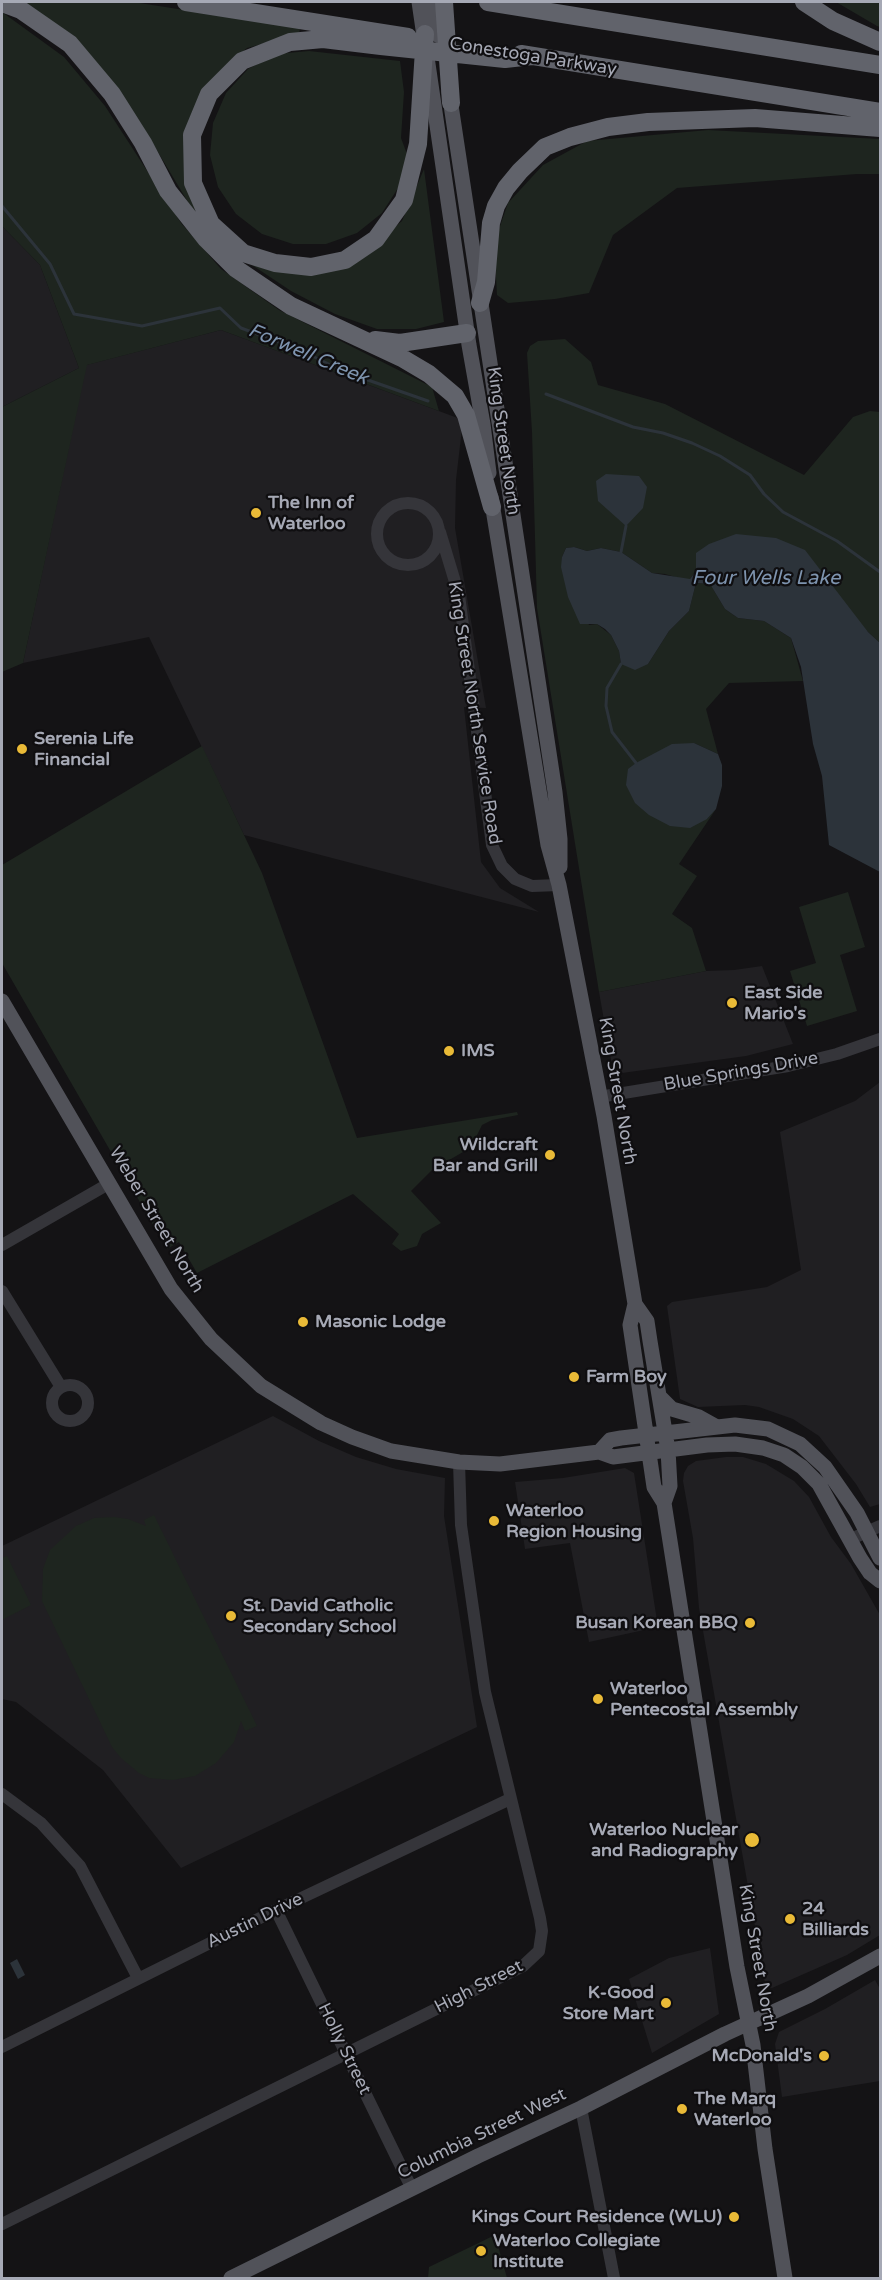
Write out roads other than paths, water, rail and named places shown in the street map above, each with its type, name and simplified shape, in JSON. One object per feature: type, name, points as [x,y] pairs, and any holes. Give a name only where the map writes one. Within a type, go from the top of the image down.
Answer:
[{"type":"highway","points":[[186,2],[382,39]]},
{"type":"highway","points":[[444,2],[451,103]]},
{"type":"highway","points":[[493,2],[880,64]]},
{"type":"highway","points":[[804,2],[833,21],[880,42]]},
{"type":"highway","points":[[2,3],[21,10],[70,44],[112,94],[143,143],[168,191],[206,239],[235,268],[291,306],[402,358],[429,374],[455,396],[466,415],[492,507]]},
{"type":"highway","points":[[382,39],[323,39],[290,42],[242,61],[209,94],[192,135],[193,183],[211,225],[243,253],[275,263],[311,267],[345,260],[376,238],[404,200],[418,144],[425,34]]},
{"type":"highway","name":"Conestoga Parkway","points":[[382,39],[485,53],[532,56],[880,112]]},
{"type":"highway","points":[[480,303],[486,282],[491,223],[496,206],[506,188],[545,147],[562,140],[618,126],[648,122],[755,118],[880,128]]},
{"type":"highway","points":[[339,329],[376,340],[400,343],[467,333]]},
{"type":"main road","name":"King Street North","points":[[419,2],[467,333],[483,424],[492,507],[548,845],[560,885],[635,1304],[630,1325],[654,1487],[664,1503],[737,1967],[749,2024],[785,2278]]},
{"type":"main road","name":"King Street North","points":[[434,2],[555,792],[560,839],[560,885]]},
{"type":"main road","name":"Weber Street North","points":[[2,1001],[171,1289],[211,1340],[261,1386],[305,1414],[352,1437],[391,1451],[459,1462],[501,1464],[599,1452],[613,1457],[735,1444],[760,1447],[784,1455],[802,1467],[819,1484],[870,1573],[880,1581]]},
{"type":"main road","name":"King Street North","points":[[635,1304],[647,1322],[668,1450],[670,1485],[664,1503]]},
{"type":"main road","points":[[660,1397],[672,1409],[699,1417],[717,1427]]},
{"type":"main road","name":"Weber Street North","points":[[599,1452],[610,1440],[665,1432],[735,1425],[768,1430],[800,1444],[825,1467],[857,1513],[874,1529],[880,1558]]},
{"type":"main road","name":"Columbia Street West","points":[[231,2278],[808,1996],[880,1956]]},
{"type":"street","name":"King Street North Service Road","points":[[440,532],[434,553],[417,564],[406,566],[396,563],[381,551],[376,529],[385,512],[404,502],[415,503],[428,509],[435,517],[440,532],[459,595],[492,845],[502,866],[515,879],[532,886],[560,885]]},
{"type":"street","name":"Blue Springs Drive","points":[[599,1097],[788,1066],[837,1054],[880,1039]]},
{"type":"street","points":[[2,1245],[110,1182]]},
{"type":"street","points":[[2,1291],[61,1387]]},
{"type":"street","name":"High Street","points":[[2,2224],[523,1966],[538,1951],[542,1931],[540,1918],[485,1692],[461,1525],[459,1462]]},
{"type":"street","points":[[851,1539],[874,1529]]},
{"type":"street","points":[[2,1794],[40,1823],[80,1866],[138,1978]]},
{"type":"street","name":"Austin Drive","points":[[2,2047],[276,1910],[510,1799]]},
{"type":"street","name":"Holly Street","points":[[276,1910],[412,2189]]},
{"type":"street","points":[[581,2108],[614,2278]]},
{"type":"water","points":[[606,474],[639,476],[647,487],[643,508],[626,526],[598,501],[596,481]]},
{"type":"water","name":"Four Wells Lake","points":[[736,534],[776,538],[805,550],[868,632],[880,643],[880,872],[829,845],[822,776],[813,744],[801,667],[791,638],[764,621],[738,618],[725,609],[710,584],[696,583],[689,611],[669,631],[648,664],[635,670],[621,664],[619,651],[611,635],[605,629],[597,624],[580,624],[568,597],[561,567],[566,548],[574,547],[587,551],[601,548],[621,552],[652,573],[690,579],[696,571],[696,553],[709,544]]},
{"type":"water","points":[[694,743],[718,754],[722,765],[722,786],[716,809],[707,819],[690,828],[670,826],[649,815],[635,803],[626,785],[628,769],[672,744]]},
{"type":"water","points":[[17,1959],[25,1975],[18,1979],[10,1963]]},
{"type":"waterway","name":"Forwell Creek","points":[[2,206],[50,264],[74,314],[142,326],[220,308],[241,328],[300,350],[345,372],[428,401]]},
{"type":"waterway","name":"Forwell Creek","points":[[546,394],[633,427],[663,433],[692,443],[720,456],[750,475],[764,494],[783,512],[837,541],[880,572]]},
{"type":"waterway","points":[[621,552],[626,526]]},
{"type":"waterway","points":[[621,664],[607,688],[606,706],[612,732],[636,763]]},
{"type":"place","name":"The Inn of Waterloo","points":[[256,513]]},
{"type":"place","name":"Serenia Life Financial","points":[[22,749]]},
{"type":"place","name":"East Side Mario's","points":[[732,1003]]},
{"type":"place","name":"IMS","points":[[449,1051]]},
{"type":"place","name":"Wildcraft Bar and Grill","points":[[550,1155]]},
{"type":"place","name":"Masonic Lodge","points":[[303,1322]]},
{"type":"place","name":"Farm Boy","points":[[574,1377]]},
{"type":"place","name":"Waterloo Region Housing","points":[[494,1521]]},
{"type":"place","name":"St. David Catholic Secondary School","points":[[231,1616]]},
{"type":"place","name":"Busan Korean BBQ","points":[[750,1623]]},
{"type":"place","name":"Waterloo Pentecostal Assembly","points":[[598,1699]]},
{"type":"place","name":"Waterloo Nuclear and Radiography","points":[[752,1840]]},
{"type":"place","name":"24 Billiards","points":[[790,1919]]},
{"type":"place","name":"K-Good Store Mart","points":[[666,2003]]},
{"type":"place","name":"McDonald's","points":[[824,2056]]},
{"type":"place","name":"The Marq Waterloo","points":[[682,2109]]},
{"type":"place","name":"Kings Court Residence (WLU)","points":[[734,2217]]},
{"type":"place","name":"Waterloo Collegiate Institute","points":[[481,2251]]}]
